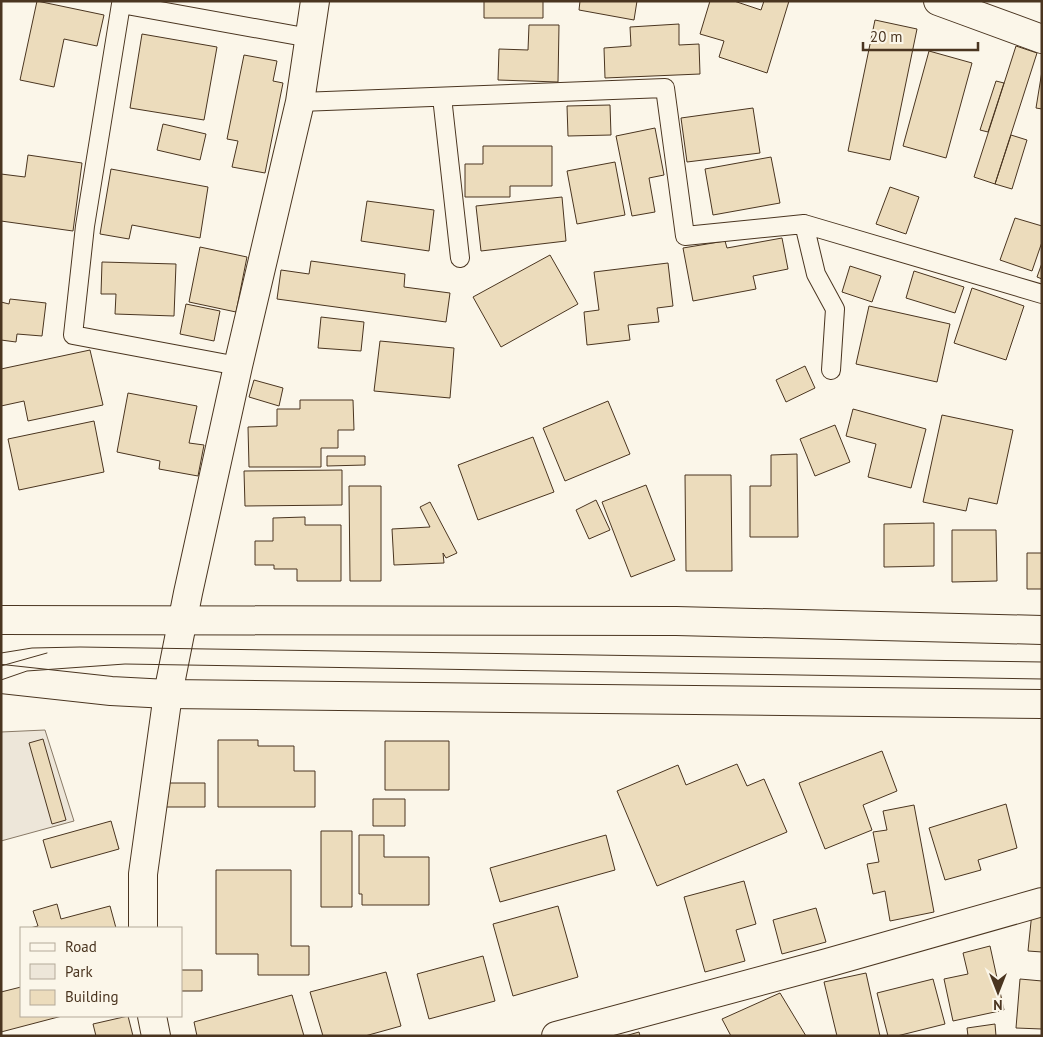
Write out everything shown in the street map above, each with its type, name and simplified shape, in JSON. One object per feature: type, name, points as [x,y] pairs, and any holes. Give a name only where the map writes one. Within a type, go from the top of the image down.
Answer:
[{"type":"street","points":[[143,927],[143,874],[168,694],[238,366],[300,102],[315,1]]},
{"type":"street","points":[[938,1],[1042,39]]},
{"type":"street","points":[[1,620],[667,621],[1042,630]]},
{"type":"street","points":[[1,679],[112,692],[168,694],[1042,704]]},
{"type":"street","points":[[556,1036],[588,1032],[1042,902]]},
{"type":"street","points":[[152,1017],[156,1036]]},
{"type":"lane","points":[[238,366],[73,335],[85,226],[121,4],[310,38]]},
{"type":"lane","points":[[300,102],[665,88],[685,236],[804,224],[1042,294]]},
{"type":"lane","points":[[442,97],[460,258]]},
{"type":"lane","points":[[804,224],[816,274],[835,309],[831,370]]},
{"type":"green space","points":[[45,730],[74,821],[1,841],[1,732]]},
{"type":"building","points":[[37,1],[104,15],[97,46],[64,39],[54,87],[20,80]]},
{"type":"building","points":[[484,1],[543,1],[543,18],[484,18]]},
{"type":"building","points":[[580,1],[637,1],[634,20],[579,10]]},
{"type":"building","points":[[710,1],[734,1],[761,10],[764,1],[789,1],[767,73],[719,57],[724,41],[700,34]]},
{"type":"building","points":[[875,20],[917,29],[890,160],[848,151]]},
{"type":"building","points":[[679,24],[679,45],[699,44],[700,74],[605,78],[604,48],[631,46],[630,27]]},
{"type":"building","points":[[529,25],[559,25],[558,82],[498,80],[499,49],[528,50]]},
{"type":"building","points":[[142,34],[217,47],[204,120],[130,108]]},
{"type":"building","points":[[1016,46],[1037,53],[995,184],[974,177]]},
{"type":"building","points":[[929,51],[972,63],[946,158],[903,146]]},
{"type":"building","points":[[244,55],[277,61],[273,81],[283,83],[265,173],[232,167],[238,141],[227,139]]},
{"type":"building","points":[[1042,71],[1042,109],[1036,108]]},
{"type":"building","points":[[996,81],[1004,83],[988,132],[980,130]]},
{"type":"building","points":[[610,105],[611,135],[568,136],[567,106]]},
{"type":"building","points":[[753,108],[760,153],[687,162],[681,118]]},
{"type":"building","points":[[163,124],[206,134],[200,160],[157,150]]},
{"type":"building","points":[[655,128],[664,175],[649,178],[655,212],[632,216],[616,136]]},
{"type":"building","points":[[1011,135],[1027,140],[1012,189],[995,184]]},
{"type":"building","points":[[483,146],[552,146],[552,186],[510,186],[510,197],[465,197],[465,164],[483,164]]},
{"type":"building","points":[[28,155],[82,163],[73,231],[1,221],[1,174],[25,177]]},
{"type":"building","points":[[771,157],[780,203],[713,215],[705,169]]},
{"type":"building","points":[[615,162],[625,215],[577,224],[567,171]]},
{"type":"building","points":[[111,169],[208,187],[200,238],[132,225],[129,239],[100,234]]},
{"type":"building","points":[[890,187],[919,197],[906,234],[876,224]]},
{"type":"building","points":[[562,197],[566,241],[481,251],[476,206]]},
{"type":"building","points":[[367,201],[434,210],[429,251],[361,241]]},
{"type":"building","points":[[1015,218],[1042,226],[1042,242],[1032,271],[1000,260]]},
{"type":"building","points":[[782,238],[788,269],[753,276],[756,289],[693,301],[683,248],[725,241],[727,248]]},
{"type":"building","points":[[200,247],[247,257],[236,312],[189,302]]},
{"type":"building","points":[[550,255],[578,304],[501,347],[473,297]]},
{"type":"building","points":[[311,261],[405,274],[404,287],[450,293],[446,322],[277,299],[281,270],[309,274]]},
{"type":"building","points":[[102,262],[176,264],[174,316],[115,314],[116,294],[101,294]]},
{"type":"building","points":[[668,263],[673,306],[657,308],[659,322],[628,325],[630,340],[587,345],[584,312],[599,310],[594,272]]},
{"type":"building","points":[[1042,263],[1042,279],[1037,277]]},
{"type":"building","points":[[850,266],[881,276],[872,302],[842,292]]},
{"type":"building","points":[[914,271],[964,287],[955,313],[906,298]]},
{"type":"building","points":[[972,288],[1024,306],[1006,360],[954,343]]},
{"type":"building","points":[[10,299],[46,303],[42,336],[17,334],[16,342],[1,340],[1,302],[9,304]]},
{"type":"building","points":[[186,304],[220,311],[214,341],[180,334]]},
{"type":"building","points":[[869,306],[950,324],[937,382],[856,364]]},
{"type":"building","points":[[321,317],[364,322],[361,351],[318,348]]},
{"type":"building","points":[[380,341],[454,348],[450,398],[374,391]]},
{"type":"building","points":[[90,350],[103,405],[28,421],[24,401],[1,406],[1,369]]},
{"type":"building","points":[[805,366],[815,388],[786,402],[776,380]]},
{"type":"building","points":[[254,380],[283,388],[279,406],[249,397]]},
{"type":"building","points":[[128,393],[197,406],[189,443],[204,445],[198,476],[159,469],[160,461],[117,452]]},
{"type":"building","points":[[300,400],[353,400],[354,430],[338,430],[338,448],[321,448],[321,467],[249,467],[248,427],[277,426],[277,409],[300,409]]},
{"type":"building","points":[[608,401],[630,454],[565,481],[543,428]]},
{"type":"building","points":[[853,409],[926,429],[911,488],[868,477],[876,444],[846,436]]},
{"type":"building","points":[[942,415],[1013,430],[997,504],[969,498],[966,511],[923,502]]},
{"type":"building","points":[[94,421],[104,472],[19,490],[8,439]]},
{"type":"building","points":[[835,425],[850,462],[815,476],[800,439]]},
{"type":"building","points":[[533,437],[554,492],[478,520],[458,465]]},
{"type":"building","points":[[797,454],[798,537],[750,537],[750,486],[771,486],[771,455]]},
{"type":"building","points":[[327,456],[365,456],[365,465],[327,466]]},
{"type":"building","points":[[342,470],[342,505],[245,506],[244,471]]},
{"type":"building","points":[[685,475],[731,475],[732,571],[686,571]]},
{"type":"building","points":[[646,485],[675,560],[631,577],[602,502]]},
{"type":"building","points":[[349,486],[381,486],[381,581],[350,581]]},
{"type":"building","points":[[596,500],[610,530],[589,539],[576,510]]},
{"type":"building","points":[[430,502],[457,553],[446,558],[443,553],[444,563],[394,565],[392,529],[430,527],[420,507]]},
{"type":"building","points":[[305,517],[305,525],[341,525],[341,581],[297,581],[297,569],[274,569],[274,565],[255,565],[255,541],[273,541],[273,518]]},
{"type":"building","points":[[934,523],[934,566],[884,567],[884,524]]},
{"type":"building","points":[[952,530],[996,530],[997,581],[952,582]]},
{"type":"building","points":[[1027,553],[1042,553],[1042,589],[1027,589]]},
{"type":"building","points":[[43,739],[66,820],[52,824],[29,743]]},
{"type":"building","points":[[218,740],[258,740],[258,746],[294,746],[294,771],[315,771],[315,807],[218,807]]},
{"type":"building","points":[[385,741],[449,741],[449,790],[385,790]]},
{"type":"building","points":[[882,751],[897,791],[863,805],[872,830],[825,849],[799,783]]},
{"type":"building","points":[[737,764],[747,786],[764,779],[787,832],[657,886],[617,791],[678,765],[686,785]]},
{"type":"building","points":[[166,783],[205,783],[205,807],[166,807]]},
{"type":"building","points":[[373,799],[405,799],[405,826],[373,826]]},
{"type":"building","points":[[1006,804],[1017,848],[978,860],[981,870],[945,880],[929,828]]},
{"type":"building","points":[[914,805],[934,912],[890,921],[885,891],[873,894],[867,864],[879,862],[873,832],[887,830],[883,811]]},
{"type":"building","points":[[111,821],[119,849],[51,868],[43,840]]},
{"type":"building","points":[[321,831],[352,831],[352,907],[321,907]]},
{"type":"building","points":[[359,835],[384,835],[384,857],[429,857],[429,905],[362,905],[362,894],[359,894]]},
{"type":"building","points":[[606,835],[615,870],[500,902],[490,868]]},
{"type":"building","points":[[216,870],[291,870],[291,946],[309,946],[309,975],[258,975],[258,954],[216,954]]},
{"type":"building","points":[[744,881],[756,924],[736,930],[745,961],[705,972],[684,897]]},
{"type":"building","points":[[57,904],[61,919],[110,906],[116,927],[34,927],[38,926],[33,911]]},
{"type":"building","points":[[558,906],[578,977],[513,996],[493,924]]},
{"type":"building","points":[[816,908],[826,942],[782,954],[773,920]]},
{"type":"building","points":[[1032,912],[1042,913],[1042,952],[1028,951]]},
{"type":"building","points":[[990,946],[1004,1010],[953,1021],[944,979],[968,974],[963,953]]},
{"type":"building","points":[[483,956],[495,1001],[429,1019],[417,974]]},
{"type":"building","points":[[182,970],[202,970],[202,991],[182,991]]},
{"type":"building","points":[[386,972],[401,1026],[365,1036],[323,1036],[310,992]]},
{"type":"building","points":[[866,973],[880,1036],[837,1036],[824,982]]},
{"type":"building","points":[[933,979],[945,1024],[897,1036],[888,1036],[877,993]]},
{"type":"building","points":[[1020,979],[1042,981],[1042,1029],[1016,1028]]},
{"type":"building","points":[[20,987],[20,1017],[58,1017],[1,1032],[1,992]]},
{"type":"building","points":[[780,993],[806,1036],[731,1036],[722,1019]]},
{"type":"building","points":[[292,995],[304,1036],[197,1036],[194,1022]]},
{"type":"building","points":[[128,1017],[133,1036],[96,1036],[93,1024]]},
{"type":"building","points":[[995,1024],[996,1036],[968,1036],[967,1028]]},
{"type":"building","points":[[639,1032],[640,1036],[625,1036]]},
{"type":"tram line","points":[[1,653],[32,648],[80,647],[1042,662]]},
{"type":"tram line","points":[[1,666],[47,653]]},
{"type":"tram line","points":[[1,680],[27,671],[125,664],[1042,679]]}]
